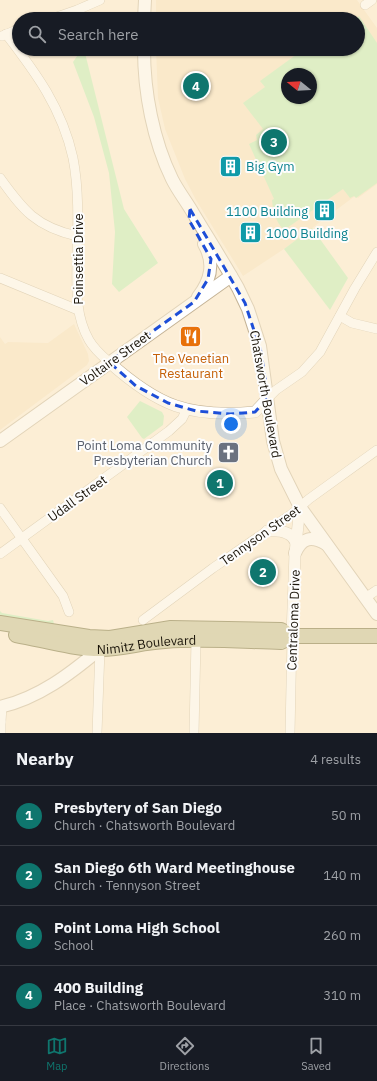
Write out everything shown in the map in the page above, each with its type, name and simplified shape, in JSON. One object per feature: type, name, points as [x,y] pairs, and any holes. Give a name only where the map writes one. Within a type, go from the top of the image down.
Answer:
[{"type":"main road","points":[[144,12],[145,0]]},
{"type":"main road","name":"Chatsworth Boulevard","points":[[145,56],[148,94],[156,136],[171,177],[231,276],[245,303],[255,331],[262,358],[276,455],[285,478],[300,507],[377,614]]},
{"type":"main road","points":[[190,209],[189,220],[207,248],[211,266],[206,284],[194,302]]},
{"type":"main road","name":"Voltaire Street","points":[[0,441],[231,276]]},
{"type":"main road","points":[[296,548],[309,539],[317,539],[326,544]]},
{"type":"main road","name":"Nimitz Boulevard","points":[[0,623],[89,637],[101,644]]},
{"type":"main road","name":"Nimitz Boulevard","points":[[101,644],[110,638],[151,630],[182,628],[280,630],[292,636],[377,636]]},
{"type":"main road","name":"Nimitz Boulevard","points":[[0,632],[76,647],[101,644],[129,646],[159,641],[196,640],[281,642],[292,636]]},
{"type":"main road","points":[[1,706],[23,700],[39,693],[77,668],[101,644]]},
{"type":"street","points":[[72,12],[100,0]]},
{"type":"street","name":"Poinsettia Drive","points":[[3,35],[12,45]]},
{"type":"street","name":"Poinsettia Drive","points":[[21,56],[36,73],[56,107],[64,126],[74,165],[77,190],[76,293],[81,322],[95,350],[144,391],[168,403],[187,409],[219,414],[255,412],[268,398]]},
{"type":"street","points":[[0,178],[22,207],[33,217],[53,229],[77,236]]},
{"type":"street","points":[[268,398],[276,390],[302,372],[316,357],[325,344],[355,288],[377,253]]},
{"type":"street","points":[[0,278],[78,310]]},
{"type":"street","points":[[340,316],[352,322],[377,329]]},
{"type":"street","name":"Udall Street","points":[[0,554],[169,431],[182,419],[187,409]]},
{"type":"street","name":"Tennyson Street","points":[[143,620],[377,450]]},
{"type":"street","name":"Centraloma Drive","points":[[290,733],[292,636],[296,548],[300,507]]},
{"type":"street","points":[[0,508],[63,596],[69,612]]},
{"type":"street","points":[[267,531],[276,530],[286,532],[292,536],[296,548]]},
{"type":"street","points":[[365,598],[377,590]]},
{"type":"street","points":[[194,733],[196,640]]},
{"type":"street","points":[[97,733],[101,644]]},
{"type":"street","points":[[1,706],[1,733]]},
{"type":"highlighted area","points":[[190,209],[245,303],[261,352],[268,398],[255,412],[230,414],[196,411],[168,403],[136,386],[109,362],[194,302],[208,279],[211,259],[189,220]]},
{"type":"shaded area","points":[[156,0],[357,0],[377,28],[377,184],[358,198],[355,196],[284,249],[243,276],[196,200],[185,179],[165,129],[158,98],[156,56],[365,56],[365,12],[156,12]]},
{"type":"shaded area","points":[[74,324],[88,354],[89,361],[87,365],[0,430],[0,337],[5,344],[8,342],[48,343]]},
{"type":"green space","points":[[365,25],[377,43],[377,183],[356,198],[354,196],[350,198],[343,189],[284,230],[275,216],[272,200],[274,199],[249,144],[257,140],[256,135],[263,129],[243,103],[265,87],[260,81],[294,56],[365,56]]},
{"type":"green space","points":[[77,56],[86,56],[124,209],[158,263],[119,292],[112,284],[115,232],[109,173],[94,117],[73,62]]},
{"type":"green space","points":[[312,228],[348,278],[330,310],[284,249]]},
{"type":"green space","points":[[140,401],[162,412],[164,416],[163,425],[144,439],[127,417]]},
{"type":"green space","points":[[0,611],[2,613],[48,621],[53,620],[54,624],[49,625],[3,618],[0,616]]},
{"type":"place","name":"400 Building","points":[[196,86]]},
{"type":"place","name":"Point Loma High School","points":[[274,142]]},
{"type":"place","name":"Big Gym","points":[[230,166]]},
{"type":"place","name":"1100 Building","points":[[324,211]]},
{"type":"place","name":"1000 Building","points":[[251,233]]},
{"type":"place","name":"The Venetian Restaurant","points":[[191,336]]},
{"type":"place","name":"Point Loma Community Presbyterian Church","points":[[228,452]]},
{"type":"place","name":"Presbytery of San Diego","points":[[220,483]]},
{"type":"place","name":"San Diego 6th Ward Meetinghouse","points":[[263,572]]}]
